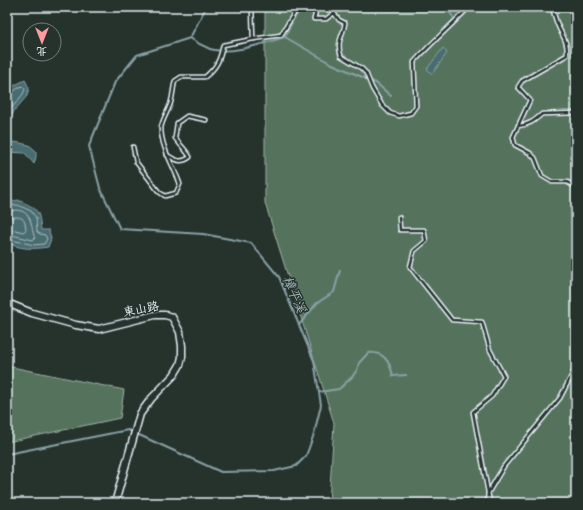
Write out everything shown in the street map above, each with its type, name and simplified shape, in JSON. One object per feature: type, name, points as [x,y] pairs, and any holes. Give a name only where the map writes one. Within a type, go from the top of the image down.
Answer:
[{"type":"street","name":"東山路","points":[[7,303],[32,313],[76,325],[99,329],[155,315],[172,317],[180,332],[182,357],[180,365],[174,376],[151,399],[140,414],[115,503]]},
{"type":"lane","points":[[252,7],[253,39]]},
{"type":"lane","points":[[133,147],[136,162],[159,192],[165,196],[176,193],[180,184],[177,173],[167,155],[161,127],[172,100],[172,91],[175,81],[181,77],[205,77],[211,72],[219,61],[223,44],[281,36],[298,7]]},
{"type":"lane","points":[[316,7],[314,19],[326,19],[334,13],[339,20],[345,23],[344,32],[339,39],[338,47],[341,56],[361,68],[382,105],[390,113],[400,116],[411,113],[416,106],[414,62],[430,44],[453,24],[469,7]]},
{"type":"lane","points":[[552,7],[559,28],[565,37],[567,55],[522,81],[518,87],[530,100],[513,137],[515,145],[536,158],[542,176],[552,182],[567,182],[576,187],[576,196]]},
{"type":"lane","points":[[518,126],[533,122],[542,114],[576,113]]},
{"type":"lane","points":[[167,155],[177,161],[185,161],[190,157],[175,138],[178,123],[187,116],[206,120]]},
{"type":"lane","points":[[399,217],[400,230],[424,230],[426,241],[414,251],[410,267],[452,320],[482,322],[490,350],[504,376],[492,396],[473,412],[490,503]]},
{"type":"lane","points":[[487,503],[488,494],[504,466],[560,398],[576,367]]},
{"type":"green space","points":[[265,7],[576,7],[576,503],[329,503],[334,423],[265,203]]},
{"type":"green space","points":[[7,366],[124,390],[120,418],[7,442]]},
{"type":"water","points":[[443,48],[447,53],[432,74],[427,69]]},
{"type":"water","points":[[25,80],[29,88],[27,96],[14,111],[7,128],[7,92],[15,85]]},
{"type":"water","points":[[15,142],[29,145],[36,151],[34,164],[25,153],[7,152],[7,143]]},
{"type":"water","points":[[18,200],[36,210],[41,230],[49,230],[51,239],[48,247],[22,248],[7,242],[7,203]]},
{"type":"waterway","name":"樟平溪","points":[[7,454],[128,430],[221,472],[274,471],[296,466],[306,456],[314,434],[321,405],[314,361],[279,277],[251,243],[203,234],[120,229],[100,188],[89,146],[115,82],[137,55],[190,38],[206,7]]},
{"type":"waterway","points":[[285,37],[293,20],[302,7]]},
{"type":"waterway","points":[[446,7],[453,17]]},
{"type":"waterway","points":[[190,38],[210,49],[228,50],[248,48],[285,37],[330,63],[376,83],[391,96]]},
{"type":"waterway","points":[[299,325],[317,303],[334,292],[340,270]]},
{"type":"waterway","points":[[319,392],[339,389],[352,377],[357,370],[359,363],[368,353],[378,354],[385,358],[390,366],[393,376],[406,375]]}]
